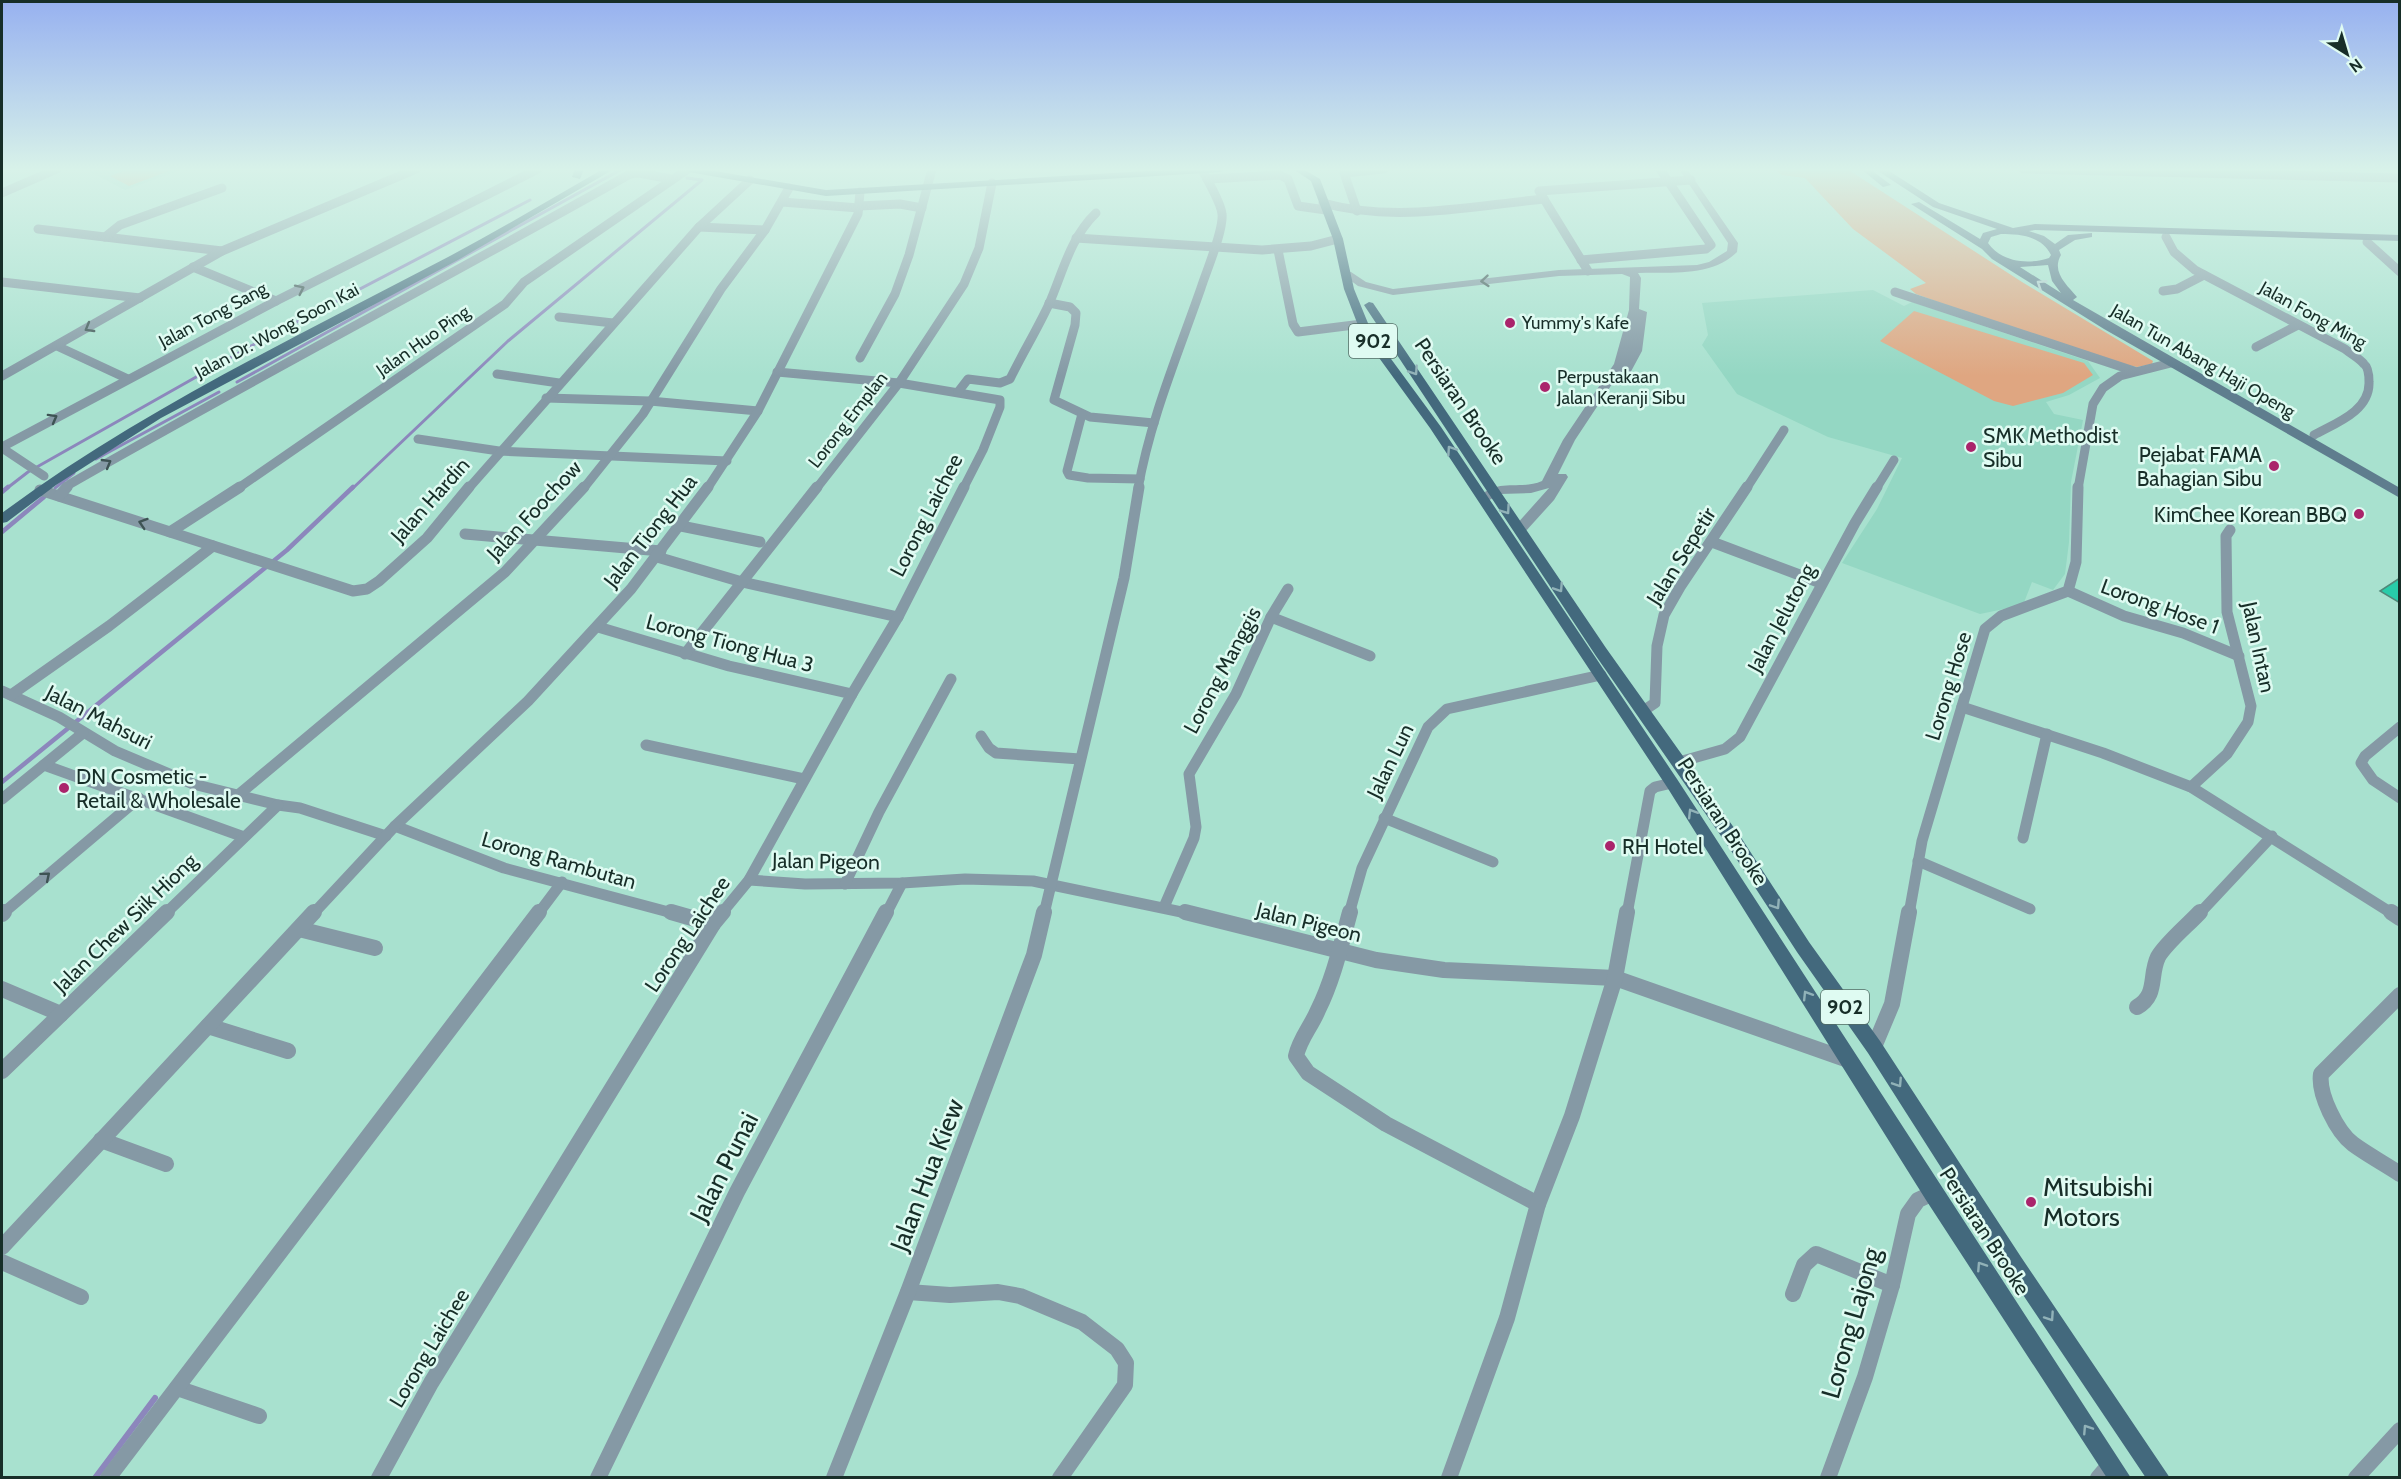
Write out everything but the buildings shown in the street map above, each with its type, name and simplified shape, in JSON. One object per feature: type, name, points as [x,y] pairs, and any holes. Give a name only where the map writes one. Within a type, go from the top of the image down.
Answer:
[{"type":"main road","name":"Jalan Dr. Wong Soon Kai","points":[[2,506],[41,476],[132,421],[473,238]]},
{"type":"main road","name":"Jalan Dr. Wong Soon Kai","points":[[2,519],[86,457],[219,382],[488,238]]},
{"type":"main road","name":"Jalan Tun Abang Haji Openg","points":[[1969,238],[2108,327],[2400,494]]},
{"type":"main road","points":[[1985,238],[1983,243],[1989,251],[2013,263],[2026,265],[2037,265],[2054,254],[2071,238]]},
{"type":"main road","points":[[2036,238],[2043,240],[2054,254]]},
{"type":"main road","points":[[2207,238],[2400,244]]},
{"type":"main road","name":"Persiaran Brooke","points":[[1338,239],[1349,289],[1362,324],[1489,495],[1520,529],[1601,652],[1736,844],[1803,947],[1874,1047],[2014,1264],[2159,1478]]},
{"type":"main road","name":"Jalan Tun Abang Haji Openg","points":[[2054,254],[2052,272],[2069,295],[2400,483]]},
{"type":"main road","name":"Persiaran Brooke","points":[[1369,305],[1601,675],[1933,1194],[2115,1471]]},
{"type":"street","points":[[114,238],[222,251]]},
{"type":"street","points":[[2,376],[222,251],[253,238]]},
{"type":"street","name":"Jalan Tong Sang","points":[[2,448],[276,301],[401,238]]},
{"type":"street","points":[[59,496],[70,484],[235,390],[515,238]]},
{"type":"street","name":"Jalan Huo Ping","points":[[170,532],[416,367],[505,304],[524,282],[586,238]]},
{"type":"street","name":"Jalan Hardin","points":[[40,490],[353,591],[368,590],[427,538],[499,451],[689,238]]},
{"type":"street","name":"Jalan Foochow","points":[[237,796],[505,572],[537,540],[610,456],[676,364],[721,289],[759,238]]},
{"type":"street","name":"Jalan Tiong Hua","points":[[2,1247],[391,831],[528,701],[598,627],[681,526],[727,461],[758,411],[846,238]]},
{"type":"street","points":[[860,358],[895,294],[913,238]]},
{"type":"street","name":"Lorong Emplan","points":[[685,654],[899,383],[973,269],[981,238]]},
{"type":"street","points":[[777,372],[899,383],[958,392],[968,380],[1000,382],[1010,379],[1049,303],[1076,238]]},
{"type":"street","points":[[1076,238],[1278,250],[1311,246],[1338,239]]},
{"type":"street","name":"Jalan Hua Kiew","points":[[834,1478],[908,1292],[1034,955],[1124,578],[1140,479],[1154,423],[1217,238]]},
{"type":"street","points":[[1567,238],[1588,271]]},
{"type":"street","points":[[1581,260],[1696,250],[1709,247],[1708,238]]},
{"type":"street","points":[[1369,305],[1375,299],[1393,292],[1457,283],[1588,271],[1697,268],[1725,259],[1734,249],[1730,238]]},
{"type":"street","name":"Jalan Fong Ming","points":[[2166,238],[2176,256],[2204,275],[2357,356],[2366,365],[2369,390],[2366,401],[2358,411],[2314,435]]},
{"type":"street","points":[[2367,242],[2400,272]]},
{"type":"street","points":[[1278,250],[1293,324],[1298,332],[1362,324]]},
{"type":"street","points":[[194,267],[276,301]]},
{"type":"street","points":[[1489,495],[1501,488],[1530,491],[1547,484],[1569,440],[1620,364],[1634,310],[1636,278],[1624,271]]},
{"type":"street","points":[[1520,529],[1556,489],[1582,436],[1627,371],[1636,351],[1647,279],[1645,271]]},
{"type":"street","points":[[1347,274],[1362,284],[1393,292]]},
{"type":"street","points":[[2163,291],[2177,289],[2204,275]]},
{"type":"street","points":[[2,282],[140,298]]},
{"type":"street","points":[[1895,292],[2134,371]]},
{"type":"street","points":[[1049,303],[1070,307],[1076,313],[1075,325],[1053,399],[1082,414],[1099,419],[1154,423]]},
{"type":"street","points":[[559,317],[613,323]]},
{"type":"street","points":[[2256,347],[2298,324]]},
{"type":"street","points":[[1624,346],[1632,333],[1639,332]]},
{"type":"street","points":[[57,346],[128,379]]},
{"type":"street","points":[[2068,591],[2076,562],[2078,482],[2093,404],[2109,383],[2134,371],[2158,368],[2170,363]]},
{"type":"street","points":[[497,374],[559,383]]},
{"type":"street","points":[[219,382],[235,390]]},
{"type":"street","name":"Lorong Laichee","points":[[379,1478],[437,1372],[713,924],[749,880],[804,778],[898,617],[983,450],[1000,400],[958,392]]},
{"type":"street","points":[[546,398],[650,401],[758,411]]},
{"type":"street","points":[[1082,414],[1068,471],[1069,475],[1080,478],[1140,479]]},
{"type":"street","name":"Jalan Sepetir","points":[[1643,711],[1655,703],[1657,646],[1664,615],[1680,587],[1785,430]]},
{"type":"street","points":[[418,439],[499,451],[727,461]]},
{"type":"street","points":[[2,448],[41,476]]},
{"type":"street","name":"Jalan Jelutong","points":[[1679,762],[1725,749],[1736,742],[1821,584],[1894,460]]},
{"type":"street","points":[[1530,491],[1545,502]]},
{"type":"street","points":[[681,526],[759,542]]},
{"type":"street","name":"Jalan Intan","points":[[2191,787],[2227,754],[2248,722],[2251,706],[2227,612],[2226,536],[2230,530]]},
{"type":"street","points":[[465,534],[659,554],[742,582],[898,617]]},
{"type":"street","points":[[1712,542],[1821,584]]},
{"type":"street","points":[[4,693],[110,626],[213,546]]},
{"type":"street","name":"Lorong Manggis","points":[[1164,907],[1194,838],[1196,827],[1189,774],[1236,694],[1271,617],[1288,589]]},
{"type":"street","name":"Lorong Hose 1","points":[[2068,591],[2124,616],[2183,633],[2239,656]]},
{"type":"street","name":"Lorong Hose","points":[[1874,1047],[1879,1029],[1889,1014],[1892,1004],[1922,841],[1985,629],[1995,619],[2045,602],[2068,591]]},
{"type":"street","points":[[1271,617],[1370,656]]},
{"type":"street","name":"Lorong Tiong Hua 3","points":[[598,627],[685,654],[852,694]]},
{"type":"street","name":"Jalan Lun","points":[[1538,1204],[1386,1124],[1316,1078],[1296,1056],[1299,1041],[1318,1011],[1339,952],[1362,868],[1428,727],[1447,710],[1601,675]]},
{"type":"street","points":[[845,884],[879,812],[951,679]]},
{"type":"street","name":"Jalan Mahsuri","points":[[4,693],[62,719],[115,751],[193,784],[391,831]]},
{"type":"street","points":[[1962,706],[2047,734],[2191,787],[2400,918]]},
{"type":"street","points":[[2400,727],[2365,756],[2361,763],[2373,780],[2400,798]]},
{"type":"street","points":[[2,799],[44,765],[79,730]]},
{"type":"street","points":[[2023,838],[2047,734]]},
{"type":"street","points":[[981,736],[989,748],[996,753],[1080,759]]},
{"type":"street","points":[[646,745],[804,778]]},
{"type":"street","points":[[44,765],[244,837]]},
{"type":"street","points":[[1449,1478],[1507,1318],[1538,1204],[1572,1116],[1615,978],[1650,791],[1655,787],[1672,783]]},
{"type":"street","points":[[2,914],[139,798]]},
{"type":"street","name":"Jalan Chew Siik Hiong","points":[[2,1071],[278,805]]},
{"type":"street","points":[[1384,818],[1493,862]]},
{"type":"street","name":"Lorong Rambutan","points":[[391,831],[504,868],[713,924]]},
{"type":"street","points":[[2137,1007],[2142,1005],[2150,994],[2156,978],[2155,964],[2159,956],[2272,836]]},
{"type":"street","points":[[1918,861],[2030,909]]},
{"type":"street","name":"Jalan Pigeon","points":[[749,880],[845,884],[965,879],[1032,881],[1051,884],[1164,907],[1339,952],[1444,970],[1615,978],[1849,1060]]},
{"type":"street","points":[[108,1478],[562,882]]},
{"type":"street","name":"Jalan Punai","points":[[598,1478],[737,1192],[902,883]]},
{"type":"street","points":[[299,929],[375,948]]},
{"type":"street","points":[[2,989],[61,1014]]},
{"type":"street","points":[[2400,995],[2321,1074],[2319,1080],[2321,1089],[2346,1137],[2400,1174]]},
{"type":"street","points":[[208,1026],[288,1051]]},
{"type":"street","points":[[101,1140],[166,1164]]},
{"type":"street","name":"Lorong Lajong","points":[[1828,1478],[1865,1377],[1892,1285],[1908,1214],[1918,1200],[1933,1194]]},
{"type":"street","points":[[1793,1294],[1806,1261],[1810,1256],[1816,1254],[1892,1285]]},
{"type":"street","points":[[2,1262],[81,1297]]},
{"type":"street","points":[[908,1292],[948,1295],[1003,1293],[1031,1300],[1079,1321],[1121,1350],[1128,1368],[1125,1386],[1060,1478]]},
{"type":"street","points":[[177,1388],[259,1416]]},
{"type":"street","points":[[2356,1478],[2400,1430]]},
{"type":"street","points":[[2098,1478],[2115,1471]]},
{"type":"shaded area","points":[[1865,238],[1954,238],[2153,361],[2152,364],[2137,367],[2128,365],[2012,329],[1916,294],[1910,289],[1926,283]]},
{"type":"shaded area","name":"SMK Methodist Sibu","points":[[1873,290],[1904,306],[1912,302],[2088,361],[2100,378],[2069,395],[2046,402],[2054,414],[2083,420],[2071,482],[2069,542],[2065,574],[2053,590],[2032,582],[2023,605],[1980,614],[1842,563],[1877,509],[1902,458],[1828,437],[1737,394],[1702,345],[1708,335],[1702,303]]},
{"type":"shaded area","points":[[1914,311],[2084,363],[2093,375],[2063,393],[2013,406],[1994,401],[1880,341]]},
{"type":"waterway","points":[[6,489],[28,472],[251,346],[457,238]]},
{"type":"waterway","points":[[237,382],[497,238]]},
{"type":"waterway","points":[[352,489],[508,341],[632,238]]},
{"type":"waterway","points":[[96,459],[219,392]]},
{"type":"waterway","points":[[55,488],[74,473]]},
{"type":"waterway","points":[[2,492],[8,487]]},
{"type":"waterway","points":[[2,782],[287,550],[353,487]]},
{"type":"waterway","points":[[2,532],[44,497]]},
{"type":"waterway","points":[[95,1478],[155,1398]]},
{"type":"place","name":"Yummy's Kafe","points":[[1510,323]]},
{"type":"place","name":"Perpustakaan Jalan Keranji Sibu","points":[[1545,387]]},
{"type":"place","name":"SMK Methodist Sibu","points":[[1971,447]]},
{"type":"place","name":"Pejabat FAMA Bahagian Sibu","points":[[2274,466]]},
{"type":"place","name":"KimChee Korean BBQ","points":[[2359,514]]},
{"type":"place","name":"DN Cosmetic - Retail & Wholesale","points":[[64,788]]},
{"type":"place","name":"RH Hotel","points":[[1610,846]]},
{"type":"place","name":"Mitsubishi Motors","points":[[2031,1202]]}]
